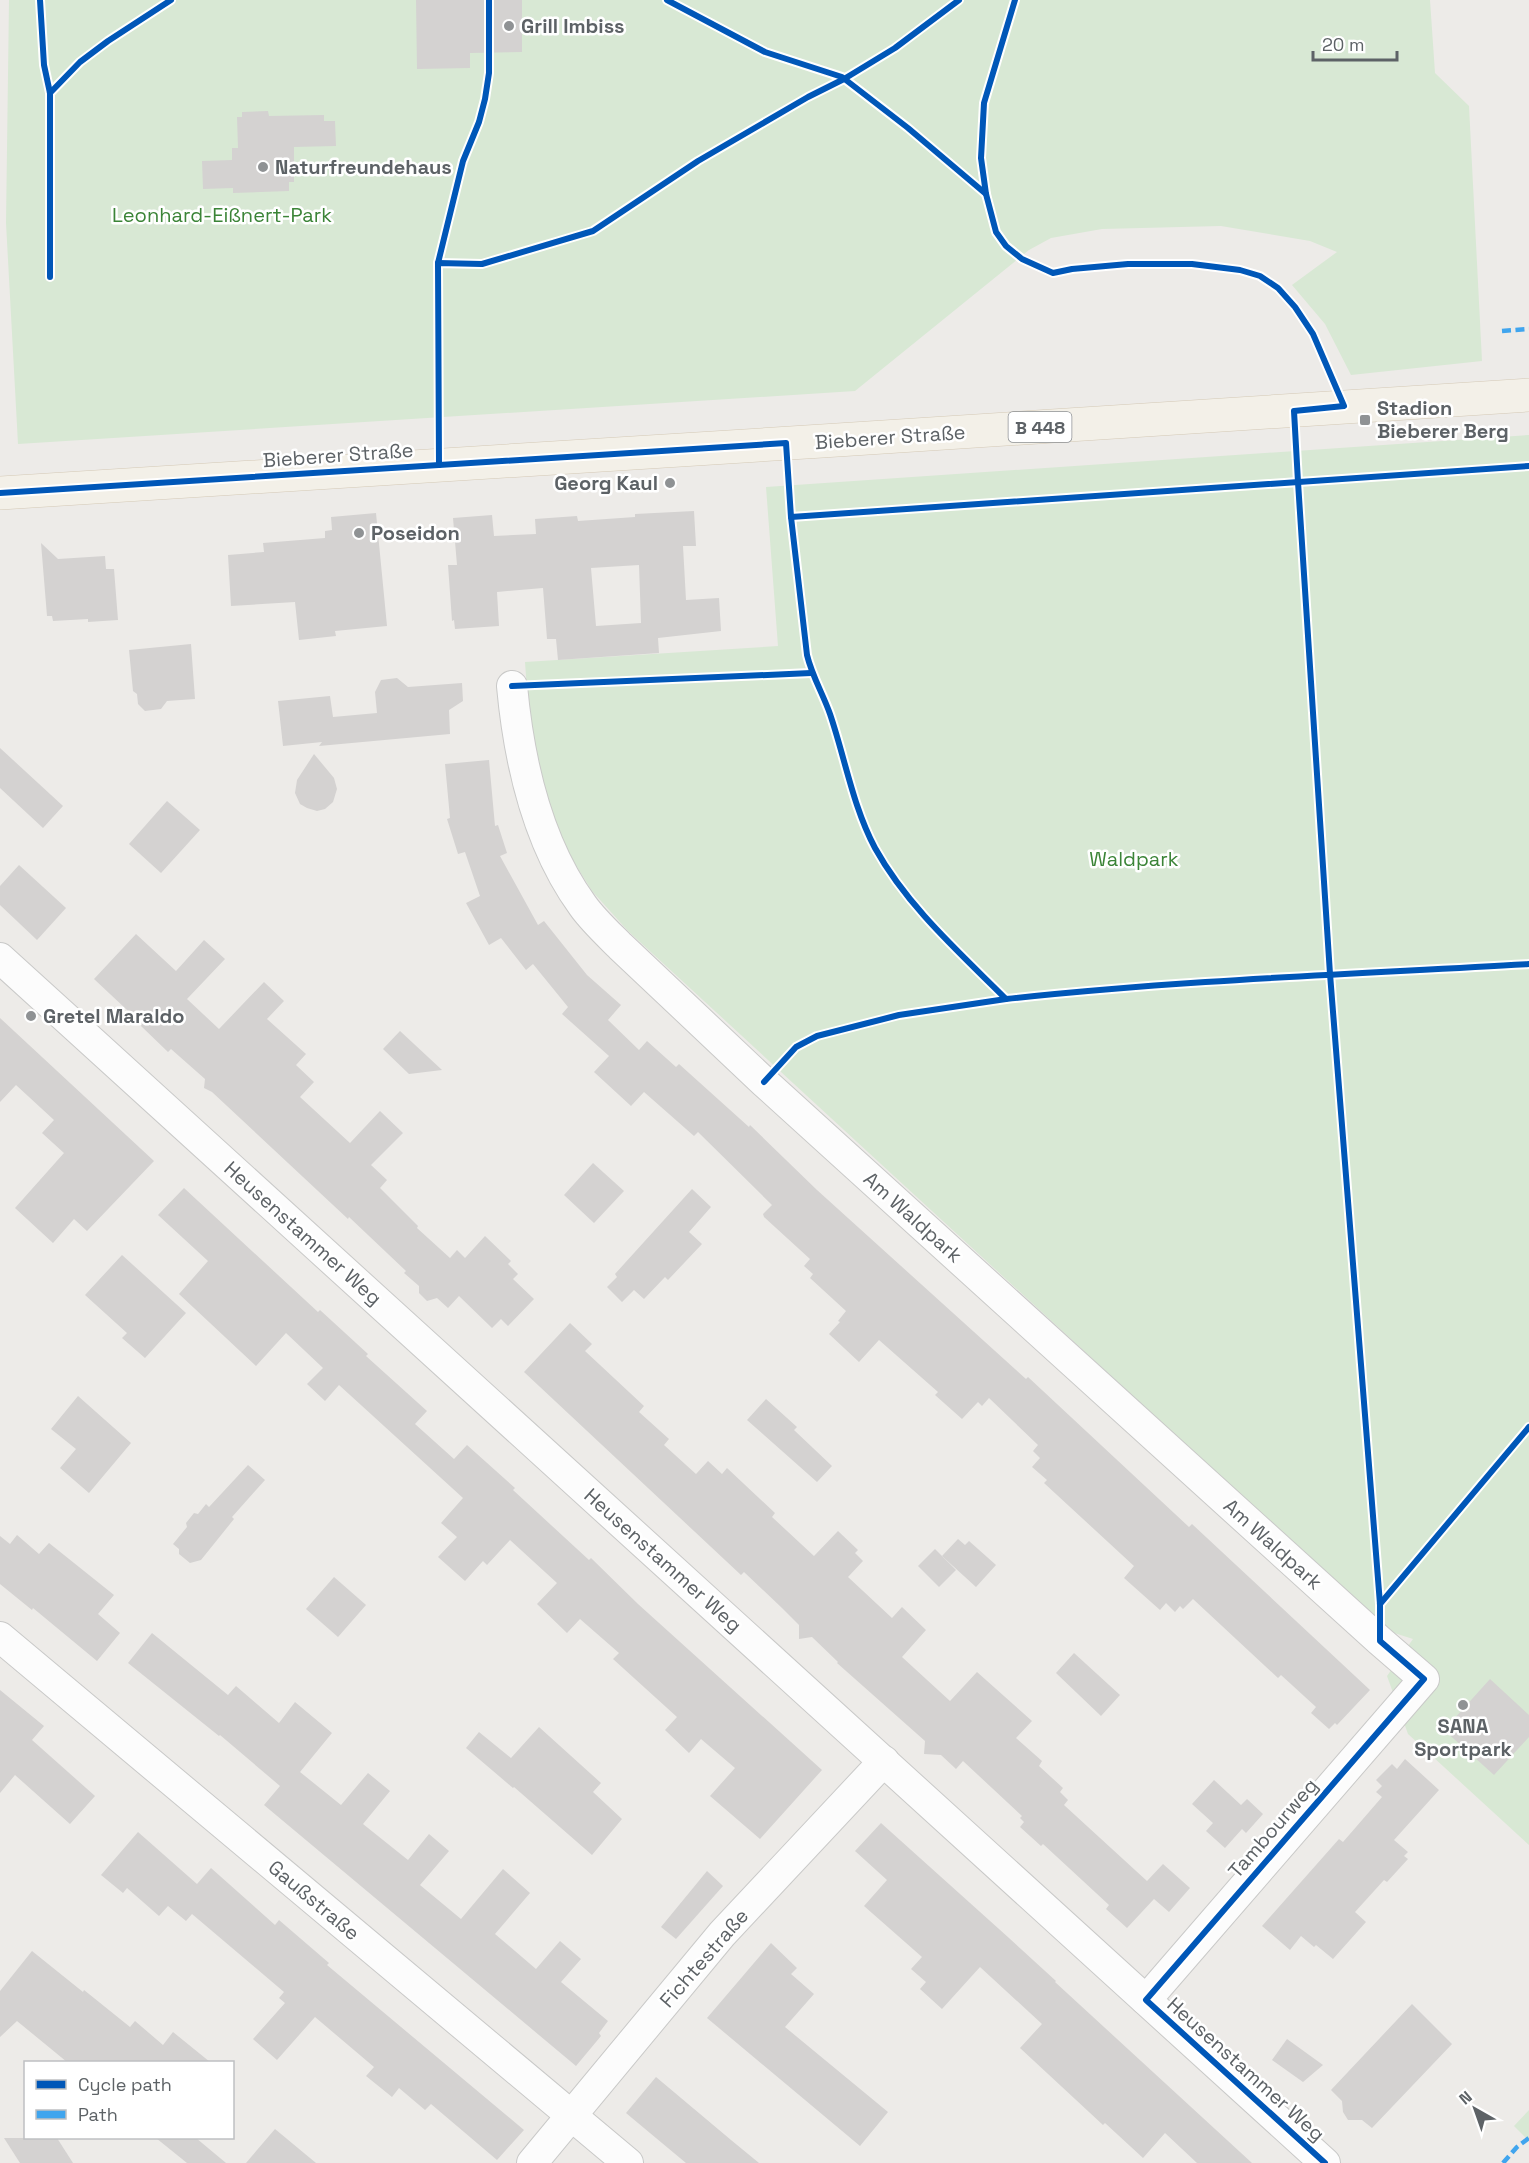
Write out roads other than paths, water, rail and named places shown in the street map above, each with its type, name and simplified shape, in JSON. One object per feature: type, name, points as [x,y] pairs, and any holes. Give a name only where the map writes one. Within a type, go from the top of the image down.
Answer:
[{"type":"main road","name":"Bieberer Straße","points":[[0,493],[1529,395]]},
{"type":"street","name":"Am Waldpark","points":[[512,686],[515,717],[527,782],[543,828],[568,885],[600,925],[782,1098],[1424,1679]]},
{"type":"street","name":"Heusenstammer Weg","points":[[0,958],[1325,2163]]},
{"type":"street","name":"Gaußstraße","points":[[0,1637],[628,2163]]},
{"type":"street","name":"Tambourweg","points":[[1146,2000],[1424,1679]]},
{"type":"street","name":"Fichtestraße","points":[[532,2163],[722,1934],[884,1761]]},
{"type":"place","name":"Grill Imbiss","points":[[509,26]]},
{"type":"place","name":"Naturfreundehaus","points":[[263,167]]},
{"type":"place","name":"Stadion Bieberer Berg","points":[[1365,420]]},
{"type":"place","name":"Georg Kaul","points":[[670,483]]},
{"type":"place","name":"Poseidon","points":[[359,533]]},
{"type":"place","name":"Gretel Maraldo","points":[[31,1016]]},
{"type":"place","name":"SANA Sportpark","points":[[1463,1705]]},
{"type":"park label","name":"Leonhard-Eißnert-Park","points":[[222,215]]},
{"type":"park label","name":"Waldpark","points":[[1134,859]]}]
